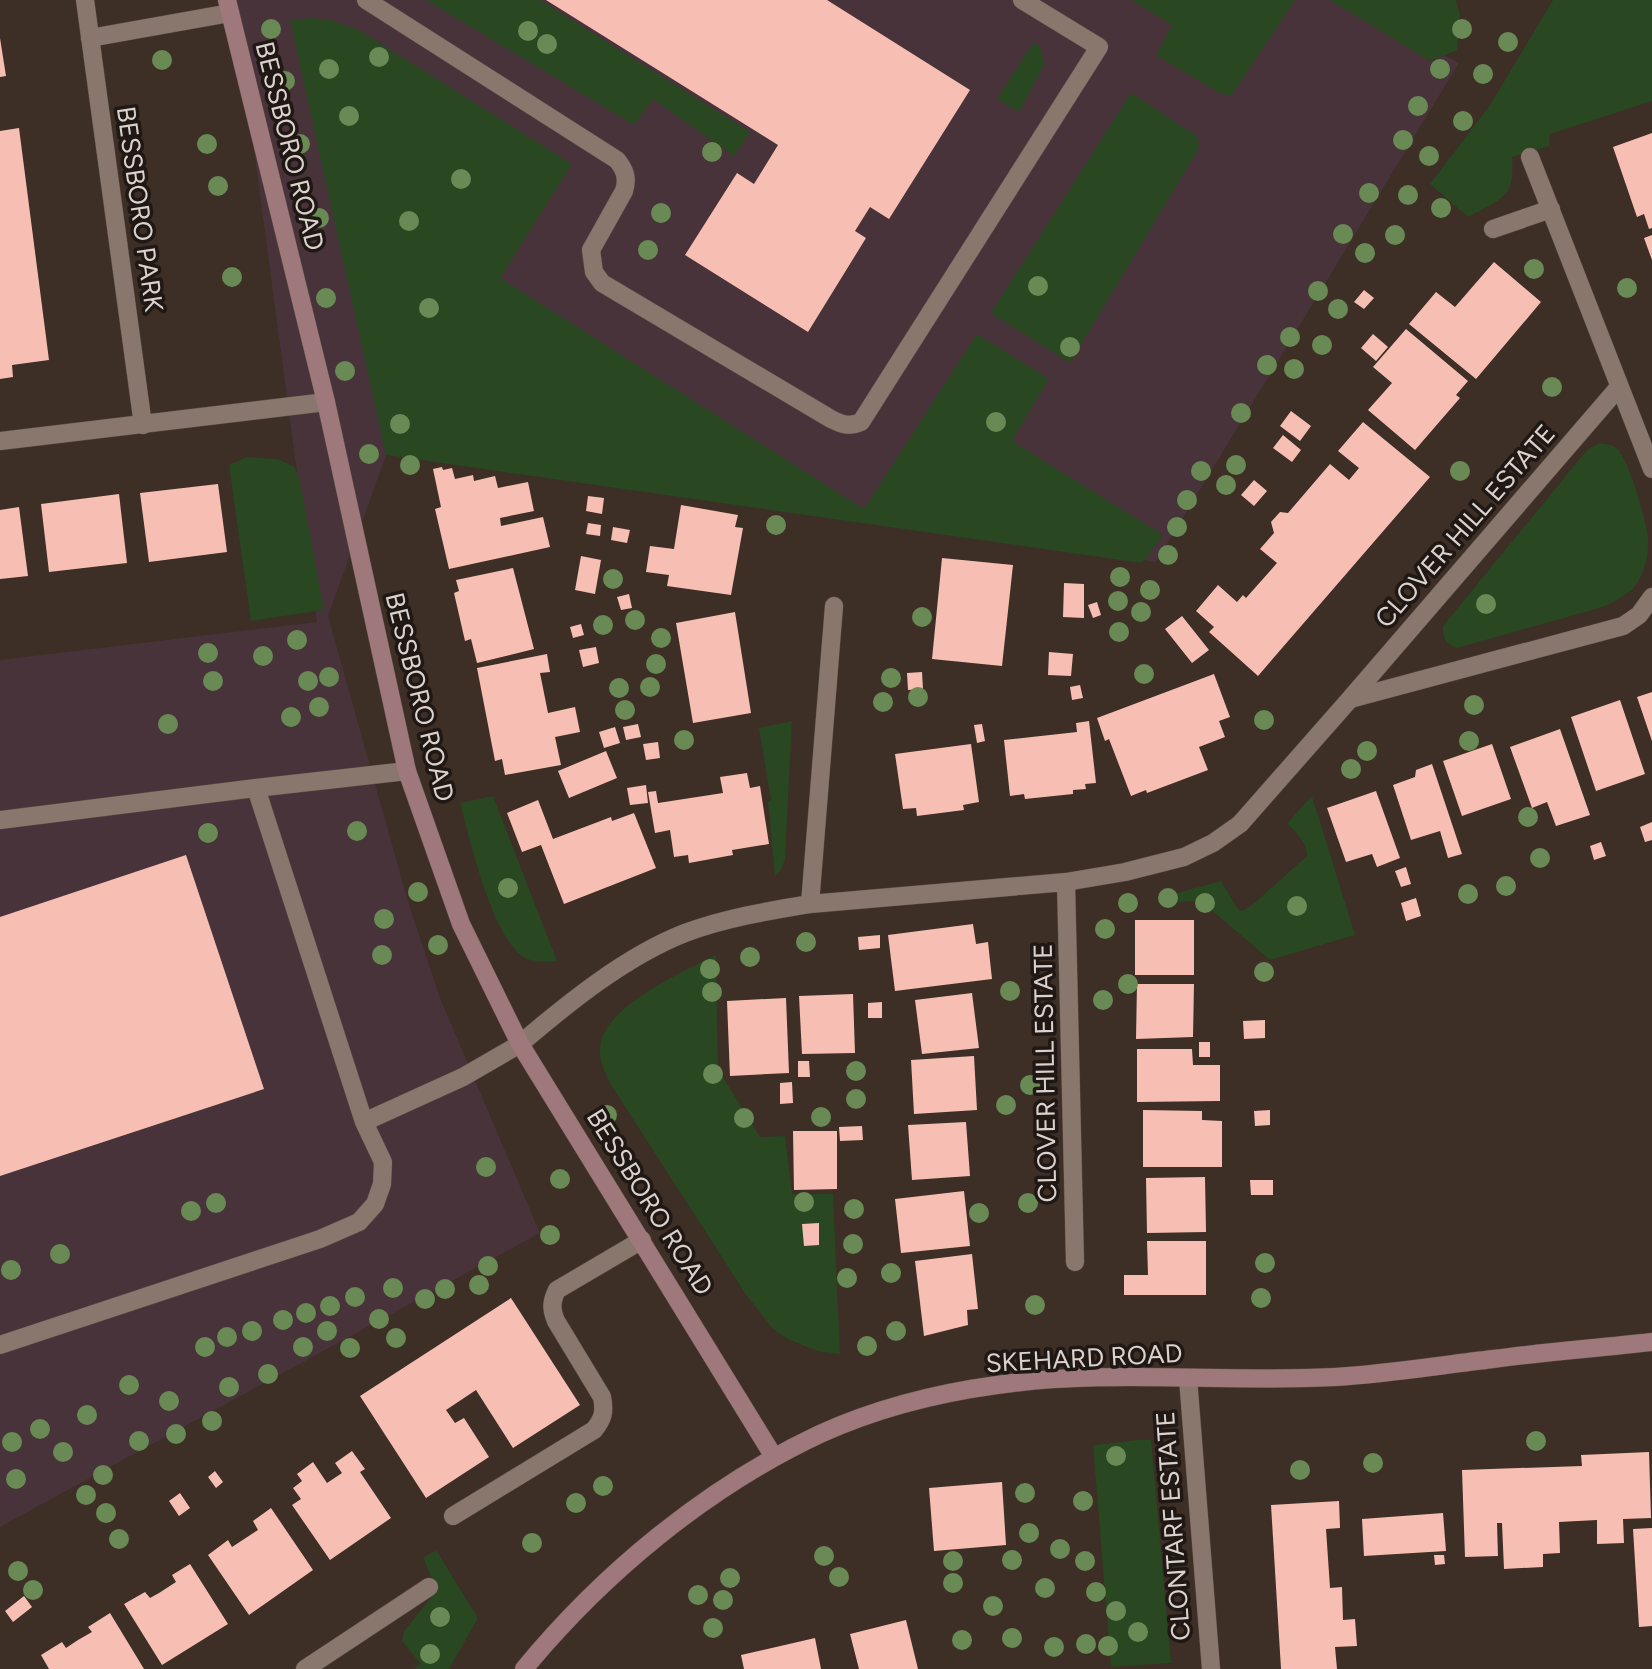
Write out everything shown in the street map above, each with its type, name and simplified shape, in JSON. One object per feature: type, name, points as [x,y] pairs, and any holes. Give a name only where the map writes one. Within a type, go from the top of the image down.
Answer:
[{"type":"street","name":"BESSBORO PARK","points":[[85,0],[143,425]]},
{"type":"street","points":[[366,0],[617,160],[625,169],[624,191],[591,250],[594,272],[603,283],[831,419],[852,426],[861,422],[1099,47],[1022,0]]},
{"type":"street","points":[[90,38],[228,6]]},
{"type":"street","name":"BESSBORO ROAD","points":[[228,6],[326,402],[407,771],[461,924],[520,1044],[774,1457]]},
{"type":"street","points":[[1530,157],[1652,469]]},
{"type":"street","points":[[1493,229],[1551,209]]},
{"type":"street","name":"CLOVER HILL ESTATE","points":[[364,1122],[463,1077],[520,1044],[594,986],[635,959],[679,936],[734,919],[810,904],[1066,882],[1125,872],[1184,857],[1213,843],[1240,824],[1619,387]]},
{"type":"street","points":[[0,441],[326,402]]},
{"type":"street","points":[[1350,699],[1623,626],[1639,615],[1652,597]]},
{"type":"street","points":[[810,904],[834,606]]},
{"type":"street","points":[[0,820],[407,771]]},
{"type":"street","points":[[0,1345],[320,1239],[359,1222],[375,1204],[382,1184],[383,1162],[364,1122],[256,788]]},
{"type":"street","name":"CLOVER HILL ESTATE","points":[[1066,882],[1075,1262]]},
{"type":"street","points":[[453,1516],[594,1430],[602,1421],[602,1397],[556,1321],[552,1310],[553,1299],[557,1290],[642,1240]]},
{"type":"street","name":"SKEHARD ROAD","points":[[524,1669],[552,1635],[637,1555],[728,1486],[774,1457],[822,1433],[867,1415],[931,1397],[998,1385],[1099,1378],[1261,1380],[1338,1377],[1652,1342]]},
{"type":"street","name":"CLONTARF ESTATE","points":[[1188,1378],[1211,1669]]},
{"type":"street","points":[[305,1669],[429,1587]]},
{"type":"shaded area","points":[[234,0],[1343,0],[1459,63],[1156,562],[388,450],[328,616],[409,905],[440,998],[540,1233],[0,1527],[0,660],[317,622]]},
{"type":"green space","points":[[426,0],[540,0],[750,132],[734,156],[653,99],[634,125]]},
{"type":"green space","points":[[1131,0],[1295,0],[1231,96],[1219,93],[1156,55],[1172,25]]},
{"type":"green space","points":[[1330,0],[1456,0],[1460,15],[1457,50],[1430,61]]},
{"type":"green space","points":[[1553,0],[1652,0],[1652,101],[1550,134],[1549,146],[1512,157],[1511,181],[1504,196],[1468,217],[1430,184],[1490,105]]},
{"type":"green space","points":[[290,20],[330,20],[359,30],[572,164],[500,278],[864,509],[977,334],[1049,379],[1012,441],[1163,535],[1142,563],[386,455]]},
{"type":"green space","points":[[1033,43],[1041,47],[1044,65],[1019,112],[997,99]]},
{"type":"green space","points":[[1131,93],[1198,137],[1199,148],[1070,363],[991,313]]},
{"type":"green space","points":[[1599,443],[1613,446],[1620,452],[1636,490],[1648,539],[1647,555],[1638,582],[1622,597],[1603,607],[1457,648],[1450,645],[1444,637],[1443,626],[1587,450]]},
{"type":"green space","points":[[247,457],[278,459],[295,467],[300,481],[324,610],[251,621],[229,465]]},
{"type":"green space","points":[[792,721],[785,859],[781,870],[775,876],[768,802],[771,800],[759,728]]},
{"type":"green space","points":[[493,796],[557,961],[545,962],[525,958],[513,947],[502,931],[484,887],[460,803]]},
{"type":"green space","points":[[1312,796],[1355,935],[1270,960],[1201,901],[1178,902],[1177,893],[1221,881],[1238,909],[1242,911],[1252,905],[1307,856],[1303,842],[1287,823]]},
{"type":"green space","points":[[716,955],[718,1069],[760,1137],[785,1136],[792,1194],[833,1194],[840,1354],[817,1351],[790,1340],[773,1329],[747,1296],[611,1085],[602,1063],[600,1049],[604,1034],[628,1005],[665,981]]},
{"type":"green space","points":[[1151,1440],[1171,1663],[1111,1667],[1093,1445]]},
{"type":"green space","points":[[436,1550],[478,1618],[449,1669],[415,1669],[420,1663],[402,1641],[404,1631],[437,1590],[423,1558]]},
{"type":"building","points":[[546,0],[827,0],[970,90],[889,219],[870,207],[855,231],[866,238],[808,332],[685,255],[737,173],[754,184],[778,145]]},
{"type":"building","points":[[0,38],[6,76],[0,77]]},
{"type":"building","points":[[19,128],[49,360],[12,365],[13,377],[0,379],[0,131]]},
{"type":"building","points":[[1652,133],[1652,228],[1649,229],[1644,214],[1637,217],[1613,147]]},
{"type":"building","points":[[1652,235],[1652,260],[1644,238]]},
{"type":"building","points":[[1494,262],[1541,302],[1476,379],[1409,324],[1436,292],[1455,307]]},
{"type":"building","points":[[1364,290],[1374,298],[1364,309],[1354,302]]},
{"type":"building","points":[[1406,329],[1468,381],[1456,395],[1460,398],[1415,450],[1368,410],[1392,383],[1373,367]]},
{"type":"building","points":[[1373,334],[1388,347],[1376,361],[1361,348]]},
{"type":"building","points":[[1291,411],[1311,426],[1300,441],[1280,426]]},
{"type":"building","points":[[1363,422],[1430,477],[1258,676],[1209,632],[1214,627],[1196,611],[1218,585],[1237,602],[1243,595],[1246,598],[1277,563],[1260,549],[1274,533],[1271,522],[1280,512],[1288,513],[1330,464],[1349,480],[1359,468],[1338,451]]},
{"type":"building","points":[[1283,435],[1301,450],[1292,462],[1273,448]]},
{"type":"building","points":[[442,467],[443,470],[452,468],[455,479],[473,475],[474,481],[495,476],[498,488],[528,482],[534,511],[500,518],[501,526],[543,517],[550,547],[449,569],[435,509],[441,507],[433,469]]},
{"type":"building","points":[[1254,480],[1267,491],[1254,506],[1241,495]]},
{"type":"building","points":[[218,484],[227,552],[149,562],[140,493]]},
{"type":"building","points":[[119,494],[127,563],[49,572],[41,504]]},
{"type":"building","points":[[588,496],[604,498],[602,514],[586,511]]},
{"type":"building","points":[[681,505],[738,515],[735,527],[743,528],[731,595],[667,586],[669,575],[646,572],[650,546],[674,549]]},
{"type":"building","points":[[19,507],[28,576],[0,579],[0,510]]},
{"type":"building","points":[[588,523],[601,525],[600,536],[586,534]]},
{"type":"building","points":[[613,527],[630,530],[627,543],[611,540]]},
{"type":"building","points":[[581,556],[601,560],[595,594],[575,590]]},
{"type":"building","points":[[942,558],[1013,565],[1002,666],[932,659]]},
{"type":"building","points":[[513,568],[534,649],[477,663],[471,639],[465,641],[454,593],[459,591],[456,580]]},
{"type":"building","points":[[1064,583],[1084,584],[1084,618],[1063,617]]},
{"type":"building","points":[[629,594],[632,608],[621,610],[617,597]]},
{"type":"building","points":[[1097,602],[1101,615],[1093,618],[1088,605]]},
{"type":"building","points":[[735,612],[751,713],[693,723],[676,623]]},
{"type":"building","points":[[1182,616],[1209,650],[1192,663],[1165,629]]},
{"type":"building","points":[[581,624],[584,635],[573,638],[570,627]]},
{"type":"building","points":[[596,647],[599,663],[583,667],[579,650]]},
{"type":"building","points":[[1049,652],[1073,654],[1071,676],[1048,675]]},
{"type":"building","points":[[547,654],[550,672],[540,673],[548,713],[575,707],[580,732],[555,737],[561,765],[505,775],[502,759],[495,761],[477,668]]},
{"type":"building","points":[[922,672],[923,689],[908,690],[907,673]]},
{"type":"building","points":[[1214,674],[1230,717],[1219,721],[1225,737],[1199,747],[1208,770],[1147,793],[1146,790],[1131,796],[1109,739],[1105,741],[1097,718]]},
{"type":"building","points":[[1080,685],[1083,698],[1072,700],[1070,687]]},
{"type":"building","points":[[1652,692],[1652,741],[1637,697]]},
{"type":"building","points":[[1620,700],[1645,774],[1596,791],[1571,717]]},
{"type":"building","points":[[1089,721],[1096,783],[1085,784],[1086,789],[1073,790],[1073,794],[1025,799],[1024,794],[1010,796],[1004,740],[1077,732],[1076,723]]},
{"type":"building","points":[[638,724],[641,737],[626,740],[623,727]]},
{"type":"building","points":[[982,724],[985,741],[977,743],[974,725]]},
{"type":"building","points":[[615,727],[620,743],[604,748],[599,732]]},
{"type":"building","points":[[1560,729],[1590,815],[1556,826],[1547,802],[1532,808],[1510,747]]},
{"type":"building","points":[[658,742],[660,758],[646,760],[643,744]]},
{"type":"building","points":[[971,744],[979,802],[963,805],[964,810],[917,816],[916,808],[903,809],[895,754]]},
{"type":"building","points":[[1492,744],[1511,799],[1462,816],[1443,761]]},
{"type":"building","points":[[606,751],[617,778],[569,798],[558,771]]},
{"type":"building","points":[[1432,764],[1462,854],[1448,858],[1440,831],[1411,840],[1393,785],[1415,777],[1416,770]]},
{"type":"building","points":[[747,773],[750,788],[760,786],[769,844],[732,850],[733,855],[689,863],[688,855],[674,857],[670,830],[655,833],[648,792],[656,791],[658,803],[723,793],[720,777]]},
{"type":"building","points":[[646,785],[648,803],[630,805],[627,788]]},
{"type":"building","points":[[1376,791],[1400,858],[1377,867],[1372,854],[1346,862],[1327,808]]},
{"type":"building","points":[[538,800],[553,839],[611,817],[612,821],[634,813],[656,868],[564,904],[541,845],[522,852],[507,813]]},
{"type":"building","points":[[1652,822],[1652,840],[1645,842],[1640,827]]},
{"type":"building","points":[[1601,842],[1606,856],[1594,860],[1590,846]]},
{"type":"building","points":[[186,855],[264,1089],[0,1176],[0,917]]},
{"type":"building","points":[[1406,867],[1411,884],[1401,887],[1395,871]]},
{"type":"building","points":[[1416,898],[1421,916],[1406,921],[1401,903]]},
{"type":"building","points":[[1135,920],[1194,920],[1194,975],[1135,975]]},
{"type":"building","points":[[973,924],[976,944],[988,942],[992,979],[895,991],[888,935]]},
{"type":"building","points":[[880,935],[880,948],[859,950],[858,937]]},
{"type":"building","points":[[1137,984],[1194,984],[1193,1037],[1136,1039]]},
{"type":"building","points":[[972,993],[979,1048],[922,1054],[915,1000]]},
{"type":"building","points":[[853,994],[855,1053],[802,1054],[799,996]]},
{"type":"building","points":[[786,998],[789,1073],[730,1076],[727,1001]]},
{"type":"building","points":[[882,1002],[882,1018],[868,1018],[868,1003]]},
{"type":"building","points":[[1265,1020],[1265,1038],[1244,1039],[1243,1021]]},
{"type":"building","points":[[1199,1042],[1210,1042],[1210,1057],[1199,1057]]},
{"type":"building","points":[[1137,1049],[1192,1049],[1193,1065],[1220,1065],[1220,1101],[1137,1102]]},
{"type":"building","points":[[974,1056],[977,1110],[914,1114],[911,1060]]},
{"type":"building","points":[[798,1061],[809,1061],[810,1077],[798,1077]]},
{"type":"building","points":[[792,1082],[793,1103],[780,1104],[780,1083]]},
{"type":"building","points":[[1143,1110],[1202,1111],[1202,1120],[1222,1121],[1222,1167],[1143,1167]]},
{"type":"building","points":[[1270,1110],[1270,1125],[1255,1126],[1254,1111]]},
{"type":"building","points":[[966,1122],[970,1176],[912,1180],[908,1125]]},
{"type":"building","points":[[862,1126],[863,1140],[840,1141],[839,1127]]},
{"type":"building","points":[[793,1131],[837,1131],[837,1189],[794,1190]]},
{"type":"building","points":[[1205,1177],[1206,1232],[1147,1233],[1146,1178]]},
{"type":"building","points":[[1250,1180],[1273,1180],[1273,1195],[1251,1195]]},
{"type":"building","points":[[964,1191],[970,1246],[901,1253],[895,1199]]},
{"type":"building","points":[[819,1223],[819,1245],[804,1246],[802,1224]]},
{"type":"building","points":[[1147,1241],[1206,1241],[1206,1295],[1124,1295],[1124,1275],[1148,1275]]},
{"type":"building","points":[[972,1254],[978,1309],[967,1310],[968,1325],[924,1336],[915,1261]]},
{"type":"building","points":[[511,1298],[580,1405],[513,1448],[476,1390],[446,1410],[455,1423],[464,1418],[489,1457],[426,1498],[360,1396]]},
{"type":"building","points":[[352,1451],[365,1469],[360,1472],[391,1518],[330,1560],[292,1505],[301,1499],[293,1488],[302,1481],[297,1474],[313,1462],[327,1483],[342,1473],[335,1463]]},
{"type":"building","points":[[1649,1452],[1651,1518],[1623,1519],[1624,1543],[1597,1544],[1597,1520],[1559,1522],[1560,1553],[1543,1554],[1543,1567],[1504,1569],[1502,1523],[1497,1523],[1498,1556],[1465,1557],[1462,1470],[1582,1466],[1581,1455]]},
{"type":"building","points":[[215,1471],[223,1482],[216,1488],[208,1477]]},
{"type":"building","points":[[1002,1482],[1006,1545],[934,1551],[929,1488]]},
{"type":"building","points":[[180,1493],[190,1508],[179,1516],[169,1501]]},
{"type":"building","points":[[1339,1501],[1340,1528],[1326,1529],[1330,1588],[1342,1587],[1343,1620],[1355,1619],[1357,1646],[1335,1647],[1337,1669],[1281,1669],[1271,1505]]},
{"type":"building","points":[[271,1508],[313,1570],[249,1615],[208,1555],[228,1540],[232,1547],[258,1530],[253,1521]]},
{"type":"building","points":[[1443,1513],[1446,1551],[1364,1556],[1362,1519]]},
{"type":"building","points":[[1652,1528],[1652,1626],[1639,1627],[1633,1529]]},
{"type":"building","points":[[1434,1555],[1444,1555],[1445,1564],[1435,1565]]},
{"type":"building","points":[[190,1564],[228,1624],[162,1665],[124,1604],[145,1592],[150,1598],[159,1593],[176,1582],[172,1575]]},
{"type":"building","points":[[24,1596],[32,1607],[13,1622],[5,1611]]},
{"type":"building","points":[[110,1613],[144,1669],[49,1669],[41,1655],[62,1642],[66,1648],[92,1632],[88,1627]]},
{"type":"building","points":[[906,1620],[918,1669],[859,1669],[850,1634]]},
{"type":"building","points":[[815,1638],[821,1669],[744,1669],[741,1655]]}]
